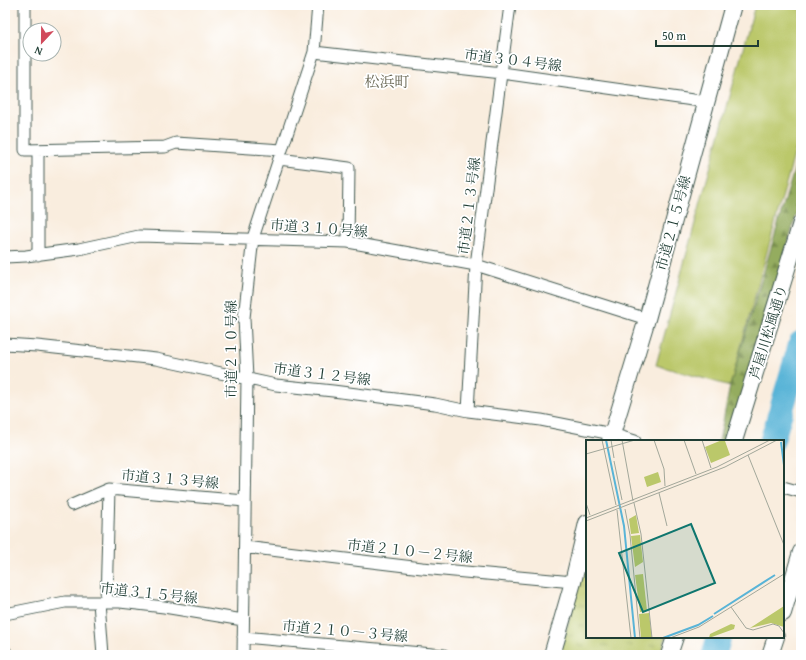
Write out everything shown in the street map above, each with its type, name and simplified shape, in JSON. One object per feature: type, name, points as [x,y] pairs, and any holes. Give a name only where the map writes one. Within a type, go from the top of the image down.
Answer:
[{"type":"street","points":[[25,5],[25,150],[165,147],[176,143],[280,155],[349,168],[348,242]]},
{"type":"street","name":"市道２１０号線","points":[[243,655],[245,547],[244,501],[247,378],[244,318],[253,238],[314,52],[318,5]]},
{"type":"street","name":"市道２１３号線","points":[[468,411],[476,265],[510,5]]},
{"type":"street","name":"市道２１５号線","points":[[611,438],[647,319],[733,5]]},
{"type":"street","name":"市道３０４号線","points":[[314,52],[502,73],[707,102]]},
{"type":"street","points":[[38,150],[38,255]]},
{"type":"street","name":"芦屋川松風通り","points":[[734,440],[801,223]]},
{"type":"street","name":"市道３１０号線","points":[[5,257],[79,250],[139,236],[253,238],[348,242],[476,265],[647,319]]},
{"type":"street","name":"市道３１２号線","points":[[5,344],[156,359],[276,385],[435,404],[468,411],[541,420],[611,438],[627,440]]},
{"type":"street","points":[[103,655],[103,602],[109,489]]},
{"type":"street","name":"市道３１３号線","points":[[72,505],[109,489],[244,501]]},
{"type":"street","points":[[552,655],[573,582],[586,527]]},
{"type":"street","name":"市道２１０－２号線","points":[[245,547],[422,568],[573,582]]},
{"type":"street","points":[[784,609],[801,552]]},
{"type":"street","name":"市道３１５号線","points":[[5,614],[65,602],[120,602],[164,606],[243,620]]},
{"type":"street","name":"市道２１０－３号線","points":[[243,637],[444,655]]},
{"type":"street","points":[[669,655],[675,638]]},
{"type":"street","points":[[770,655],[776,638]]},
{"type":"street","points":[[5,651],[7,655]]},
{"type":"green space","points":[[755,5],[788,5],[801,9],[801,130],[730,386],[656,365]]},
{"type":"green space","points":[[801,146],[801,200],[729,440],[719,440],[730,386]]},
{"type":"green space","points":[[586,561],[586,638],[666,638],[661,655],[559,655]]},
{"type":"waterway","points":[[772,440],[801,343]]},
{"type":"waterway","points":[[714,655],[719,638]]},
{"type":"district","name":"松浜町","points":[[387,82]]}]
